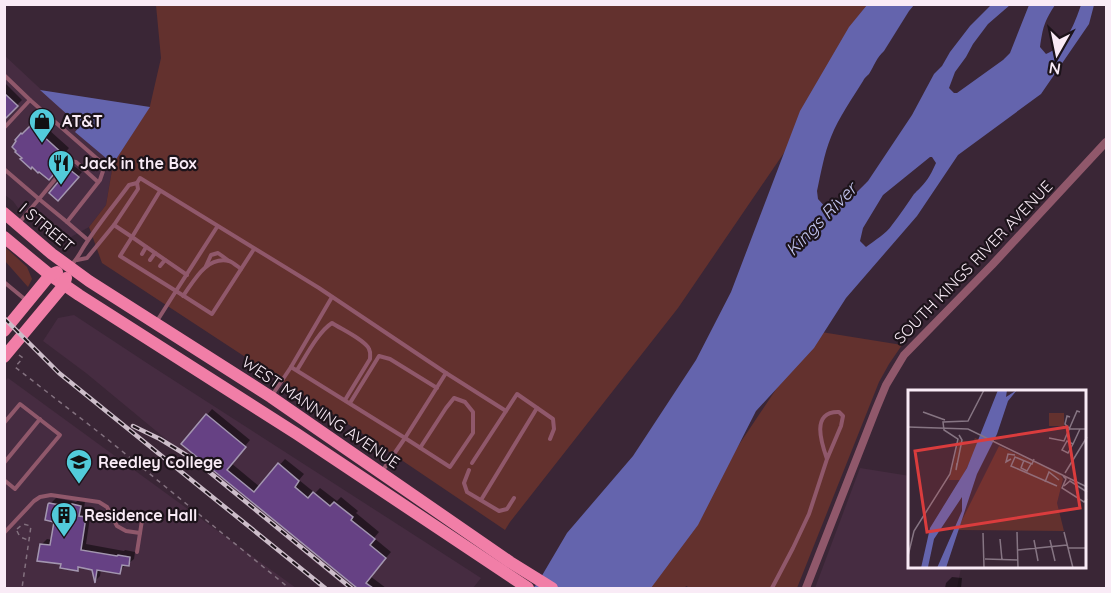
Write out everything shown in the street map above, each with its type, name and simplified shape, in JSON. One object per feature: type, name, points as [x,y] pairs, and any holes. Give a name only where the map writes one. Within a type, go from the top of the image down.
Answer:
[{"type":"main road","name":"I STREET","points":[[4,213],[52,254],[73,263]]},
{"type":"main road","points":[[4,237],[50,275]]},
{"type":"main road","points":[[4,331],[50,275],[73,263]]},
{"type":"main road","points":[[8,353],[64,285],[73,263]]},
{"type":"main road","name":"WEST MANNING AVENUE","points":[[73,263],[89,281],[271,397],[381,473],[507,567],[528,588]]},
{"type":"main road","name":"WEST MANNING AVENUE","points":[[50,275],[507,567],[552,588]]},
{"type":"street","name":"SOUTH KINGS RIVER AVENUE","points":[[806,588],[886,385],[904,355],[1107,142]]},
{"type":"lane","points":[[4,75],[100,160],[103,166],[104,171],[98,182],[67,222]]},
{"type":"lane","points":[[4,128],[30,100]]},
{"type":"lane","points":[[18,225],[70,161],[76,162],[98,182]]},
{"type":"lane","points":[[4,169],[88,240]]},
{"type":"lane","points":[[73,263],[87,258],[114,225],[138,189],[137,183],[140,178],[332,297],[506,411]]},
{"type":"lane","points":[[73,263],[129,185],[137,183]]},
{"type":"lane","points":[[160,191],[120,256],[154,275],[212,314],[254,249]]},
{"type":"lane","points":[[114,225],[187,275]]},
{"type":"lane","points":[[156,323],[217,226]]},
{"type":"lane","points":[[142,254],[146,247]]},
{"type":"lane","points":[[150,260],[155,253]]},
{"type":"lane","points":[[206,267],[211,255],[218,253],[241,269]]},
{"type":"lane","points":[[160,266],[165,260]]},
{"type":"lane","points":[[183,296],[206,267],[217,262],[229,261]]},
{"type":"lane","points":[[4,282],[28,302]]},
{"type":"lane","points":[[271,397],[332,297]]},
{"type":"lane","points":[[297,370],[326,326],[332,323],[362,341],[371,352],[370,359],[348,402]]},
{"type":"lane","points":[[348,402],[379,356],[390,360],[437,388]]},
{"type":"lane","points":[[291,367],[450,467],[473,433],[473,412],[465,402],[454,398],[420,448]]},
{"type":"lane","points":[[381,473],[446,373]]},
{"type":"lane","points":[[472,463],[517,394],[553,419],[554,429],[550,439]]},
{"type":"lane","points":[[4,423],[20,404],[60,435],[15,489],[4,480]]},
{"type":"lane","points":[[481,500],[537,408]]},
{"type":"lane","points":[[772,588],[809,514],[843,420],[839,411],[830,412],[822,419],[821,440],[827,459]]},
{"type":"lane","points":[[4,463],[40,419]]},
{"type":"lane","points":[[469,470],[464,483],[467,492],[499,511],[507,509],[514,498]]},
{"type":"lane","points":[[4,533],[34,501],[51,495],[103,504],[110,510],[117,526],[126,531],[140,533]]},
{"type":"lane","points":[[137,552],[143,514]]},
{"type":"path","points":[[8,353],[23,358],[15,368],[106,438],[289,588]]},
{"type":"path","points":[[17,530],[22,524],[31,525],[22,588]]},
{"type":"path","points":[[9,527],[17,530]]},
{"type":"path","points":[[17,530],[20,537],[29,540]]},
{"type":"shaded area","points":[[156,5],[885,5],[678,308],[505,530],[102,263],[89,227],[106,205],[113,164],[150,106],[161,58]]},
{"type":"shaded area","points":[[4,55],[80,126],[76,132],[113,164],[106,205],[89,227],[62,242],[21,212],[5,195]]},
{"type":"shaded area","points":[[5,247],[27,267],[32,279],[28,287],[5,261]]},
{"type":"shaded area","points":[[74,315],[481,578],[473,588],[346,588],[86,373],[43,341],[58,318]]},
{"type":"shaded area","points":[[815,331],[902,345],[879,382],[797,588],[690,588],[686,586],[685,588],[643,588]]},
{"type":"shaded area","name":"Reedley College","points":[[8,378],[296,588],[5,588],[4,382]]},
{"type":"shaded area","points":[[860,468],[908,476],[908,569],[961,569],[957,588],[815,588]]},
{"type":"water","name":"Kings River","points":[[867,5],[914,5],[864,79],[831,137],[817,191],[818,199],[829,211],[833,211],[853,196],[868,181],[912,115],[934,74],[970,26],[991,5],[1010,5],[988,24],[955,72],[949,88],[954,93],[1010,53],[1029,5],[1055,5],[1046,20],[1042,34],[1040,47],[1046,54],[1064,40],[1081,5],[1094,5],[1089,24],[1041,94],[958,155],[917,216],[846,298],[814,348],[756,411],[698,525],[651,588],[533,588],[567,533],[633,456],[696,360],[731,292],[800,111],[849,27]],"holes":[[[932,157],[936,163],[926,182],[914,194],[890,228],[866,247],[860,241],[863,228],[883,195]]]},
{"type":"water","points":[[40,90],[150,107],[113,164],[75,132],[80,126]]},
{"type":"building","points":[[4,93],[18,106],[4,120]]},
{"type":"building","points":[[31,125],[64,155],[59,160],[63,163],[49,180],[32,167],[31,169],[12,147],[21,133]]},
{"type":"building","points":[[69,169],[79,177],[58,201],[49,193]]},
{"type":"building","points":[[206,414],[246,447],[227,470],[254,492],[278,463],[299,481],[295,487],[308,498],[313,492],[330,506],[334,502],[353,517],[351,520],[375,539],[370,545],[386,558],[366,583],[373,588],[357,588],[181,444]]},
{"type":"building","name":"Residence Hall","points":[[49,503],[71,507],[72,504],[81,506],[79,516],[86,517],[81,550],[130,557],[129,566],[122,565],[120,574],[97,570],[95,583],[92,570],[78,567],[78,571],[60,568],[61,564],[37,561],[40,544],[50,545],[54,522],[45,520]]},
{"type":"railway","points":[[4,318],[59,373],[325,588]]},
{"type":"railway","points":[[133,426],[196,461],[351,588]]},
{"type":"place","name":"AT&T","points":[[42,144]]},
{"type":"place","name":"Jack in the Box","points":[[61,186]]},
{"type":"place","name":"Reedley College","points":[[79,485]]},
{"type":"place","name":"Residence Hall","points":[[64,538]]}]
